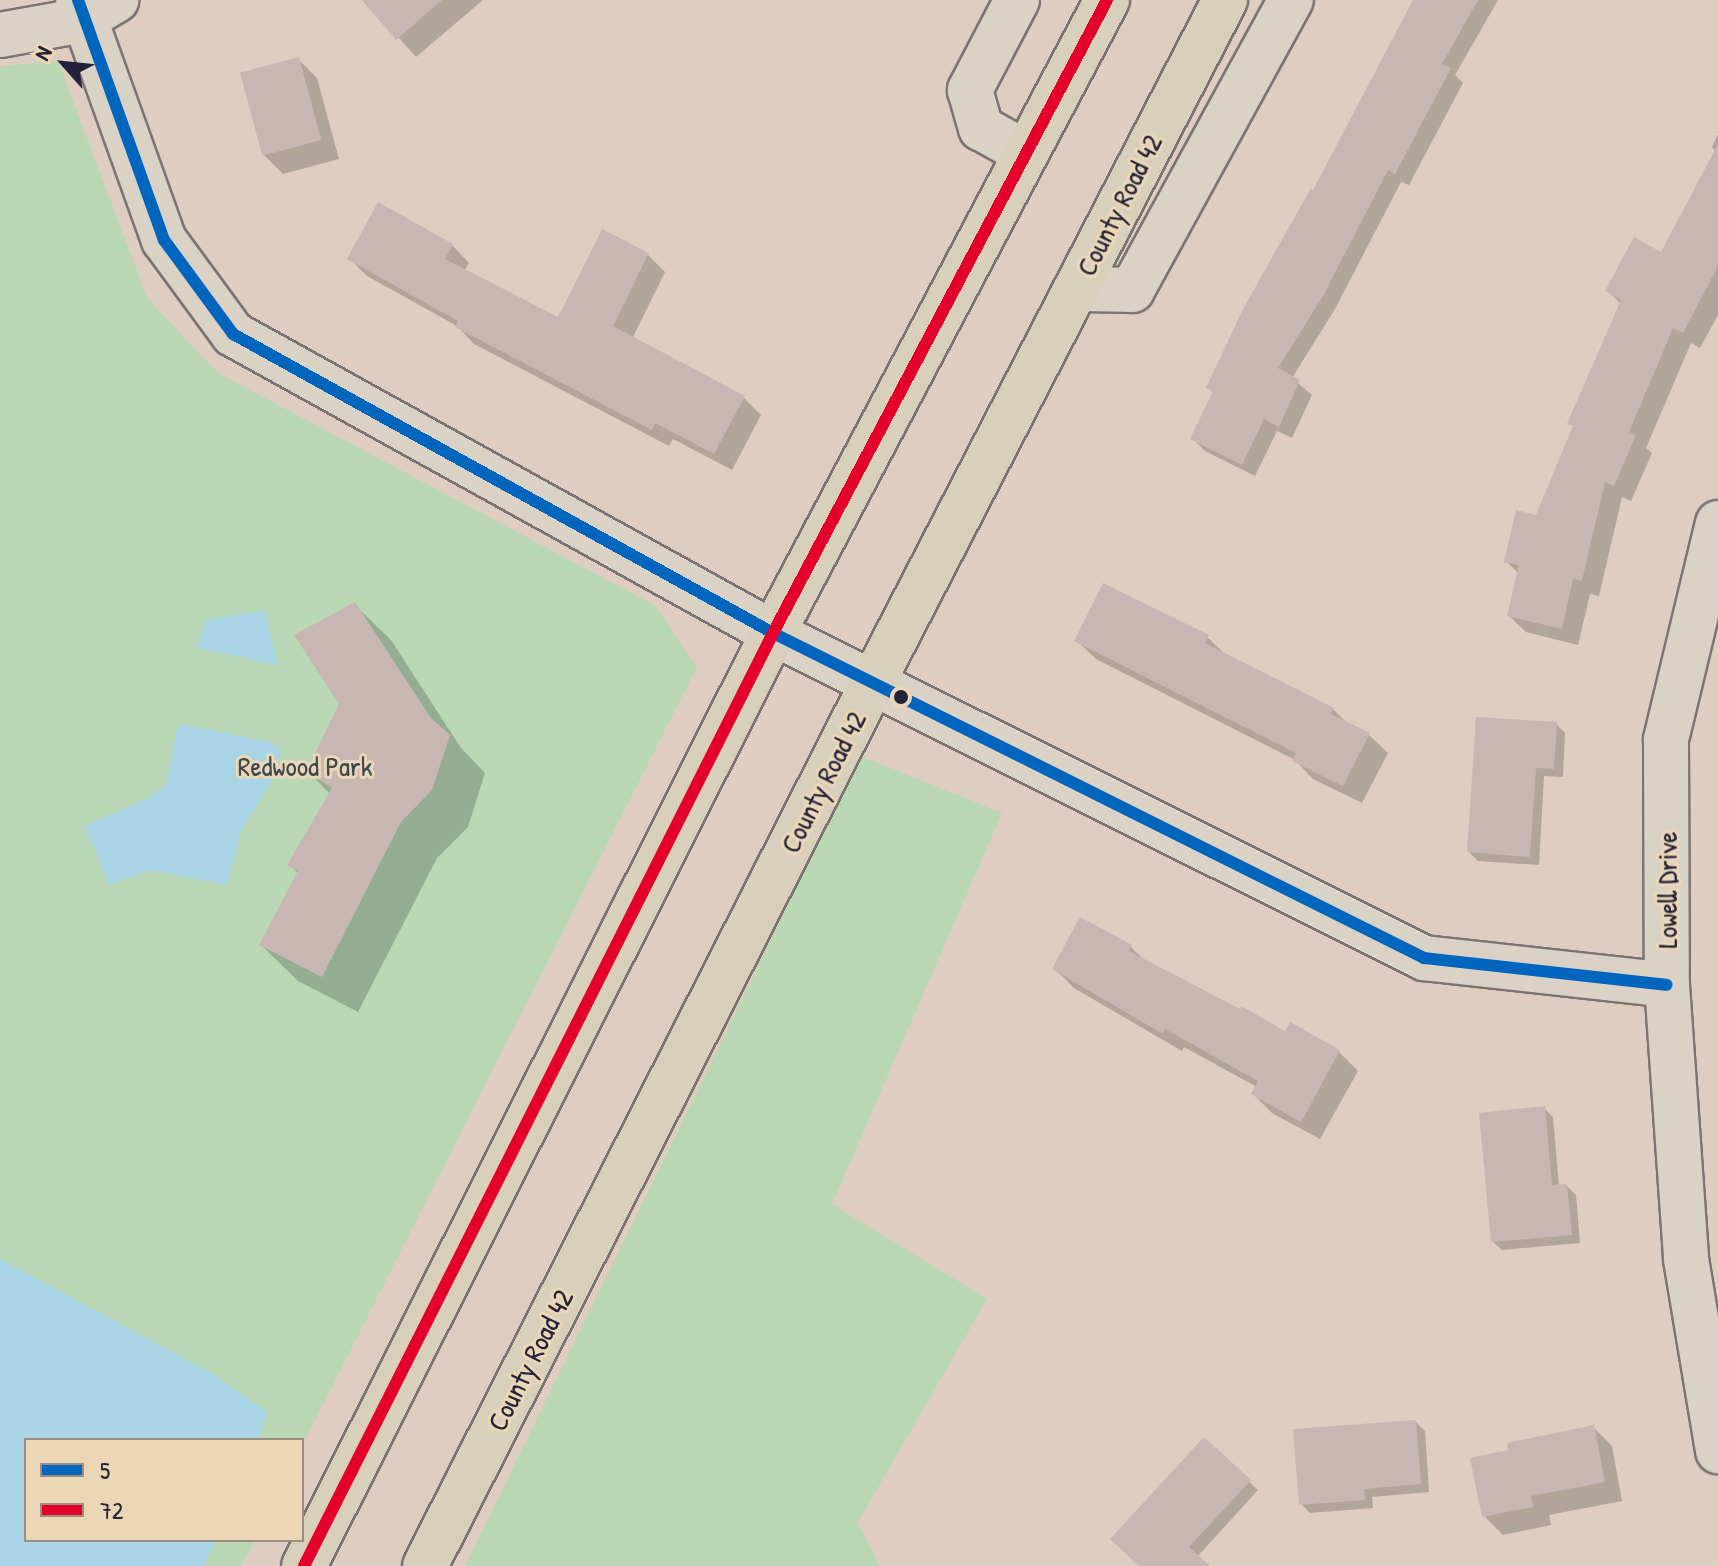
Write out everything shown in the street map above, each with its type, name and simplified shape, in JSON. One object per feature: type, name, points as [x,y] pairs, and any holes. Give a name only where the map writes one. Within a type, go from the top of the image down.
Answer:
[{"type":"highway","points":[[304,1566],[773,633],[1107,0]]},
{"type":"highway","name":"County Road 42","points":[[425,1566],[872,684],[1225,0]]},
{"type":"street","points":[[1017,0],[970,90],[981,128],[1026,153]]},
{"type":"street","points":[[1076,289],[1132,290],[1291,0]]},
{"type":"street","points":[[0,35],[92,7],[164,240],[233,334],[773,633],[1424,958],[1667,985]]},
{"type":"street","name":"Lowell Drive","points":[[1718,523],[1666,740],[1667,985],[1686,1259],[1718,1451]]},
{"type":"green space","name":"Redwood Park","points":[[58,61],[147,298],[218,373],[656,606],[697,667],[304,1442],[304,1438],[24,1438],[24,1542],[254,1542],[241,1566],[0,1566],[0,66]]},
{"type":"green space","points":[[861,756],[1002,813],[832,1204],[987,1299],[858,1522],[880,1566],[465,1566]]},
{"type":"water","points":[[264,610],[278,665],[197,648],[206,620]]},
{"type":"water","points":[[178,724],[271,742],[281,750],[278,771],[241,831],[227,885],[151,870],[109,885],[85,826],[148,798],[166,785]]},
{"type":"water","points":[[0,1259],[213,1374],[267,1412],[260,1438],[24,1438],[24,1542],[215,1542],[203,1566],[0,1566]]},
{"type":"building","points":[[362,0],[442,0],[396,40]]},
{"type":"building","points":[[1413,0],[1478,0],[1442,64],[1451,68],[1395,174],[1388,170],[1323,296],[1278,368],[1300,380],[1279,427],[1264,419],[1242,465],[1190,439],[1213,391],[1206,388],[1242,311],[1311,188],[1313,190]]},
{"type":"building","points":[[299,57],[321,140],[262,156],[240,73]]},
{"type":"building","points":[[1718,144],[1718,266],[1683,333],[1673,328],[1629,432],[1636,435],[1614,486],[1605,482],[1582,581],[1573,579],[1562,629],[1507,616],[1519,565],[1504,562],[1516,510],[1536,515],[1573,426],[1567,424],[1621,300],[1605,291],[1634,237],[1661,252]]},
{"type":"building","points":[[378,202],[453,244],[445,259],[558,317],[602,229],[649,253],[613,326],[745,396],[714,454],[655,423],[652,430],[455,327],[458,321],[347,259]]},
{"type":"building","points":[[1103,583],[1209,635],[1205,643],[1334,708],[1331,714],[1370,733],[1343,786],[1292,761],[1296,753],[1074,641]]},
{"type":"building","points":[[355,602],[431,718],[450,735],[432,790],[401,822],[322,977],[259,945],[298,871],[287,865],[332,788],[306,772],[339,704],[294,635]]},
{"type":"building","points":[[1476,717],[1557,722],[1554,769],[1536,768],[1530,857],[1467,852]]},
{"type":"building","points":[[1080,917],[1132,945],[1129,951],[1240,1009],[1241,1006],[1285,1031],[1290,1022],[1340,1050],[1301,1122],[1251,1094],[1258,1081],[1165,1029],[1163,1034],[1052,969]]},
{"type":"building","points":[[1545,1106],[1552,1185],[1567,1184],[1572,1235],[1491,1242],[1479,1113]]},
{"type":"building","points":[[1416,1420],[1421,1484],[1364,1489],[1365,1500],[1299,1505],[1293,1429]]},
{"type":"building","points":[[1594,1425],[1605,1482],[1531,1496],[1533,1507],[1482,1517],[1470,1458],[1508,1450],[1507,1443]]},
{"type":"building","points":[[1204,1437],[1251,1480],[1189,1547],[1210,1566],[1139,1566],[1110,1539]]},
{"type":"transit line","name":"5","points":[[78,0],[164,240],[233,334],[773,633],[1424,958],[1667,985]]},
{"type":"transit line","name":"72","points":[[304,1566],[773,633],[1107,0]]}]
